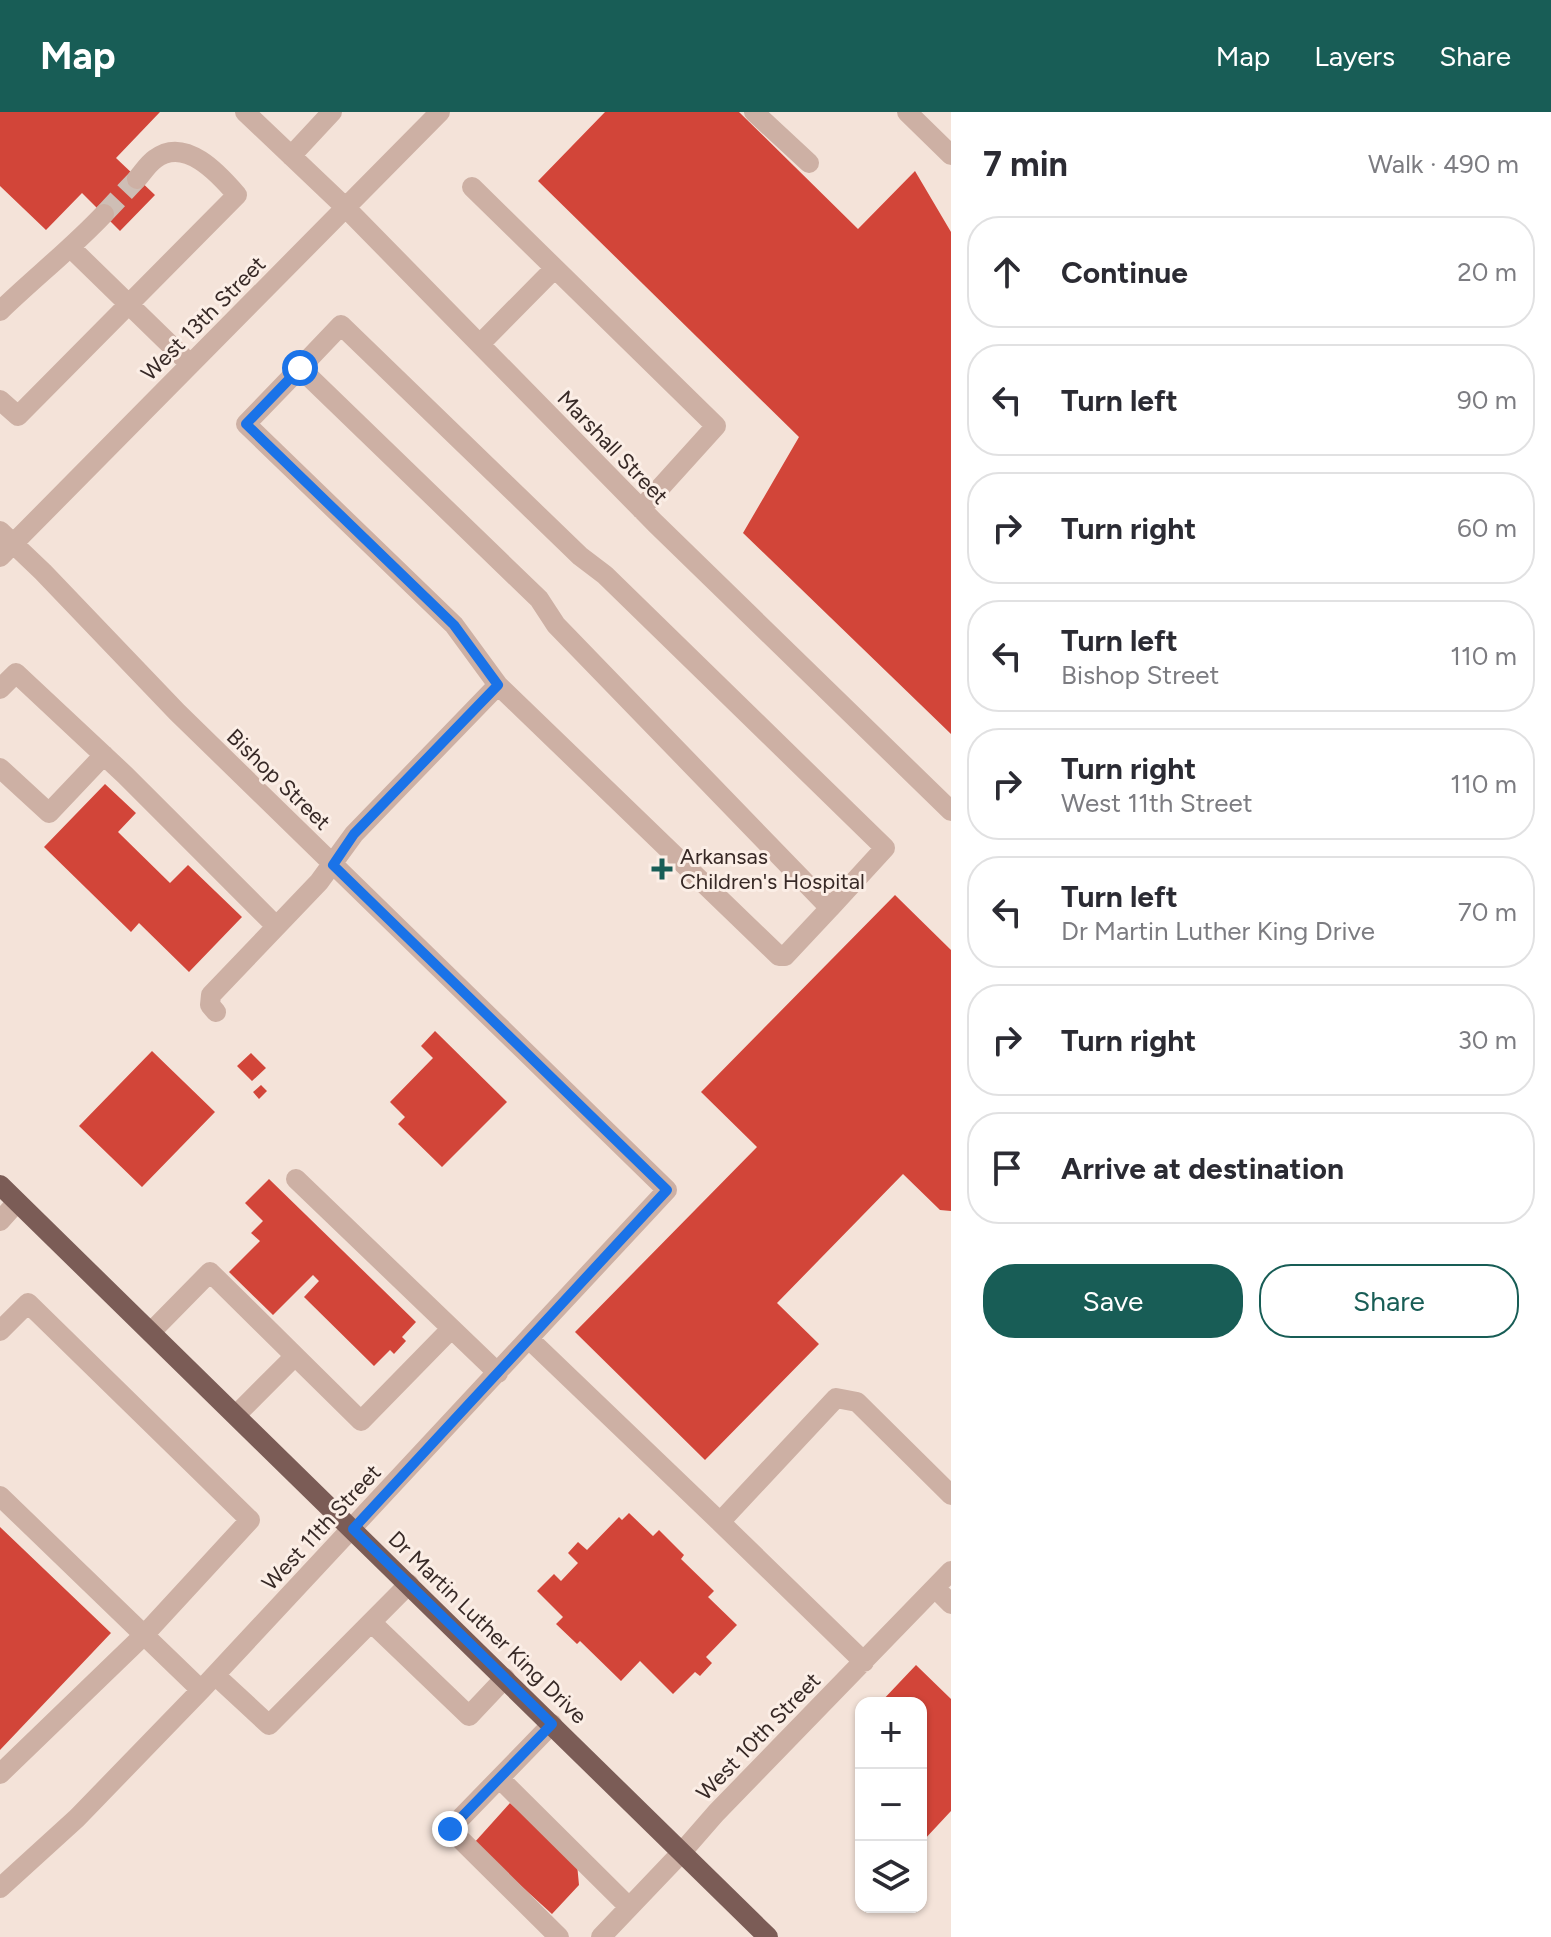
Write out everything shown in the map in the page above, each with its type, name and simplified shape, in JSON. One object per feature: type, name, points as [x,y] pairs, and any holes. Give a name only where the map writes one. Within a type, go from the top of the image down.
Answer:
[{"type":"main road","name":"Dr Martin Luther King Drive","points":[[0,1185],[768,1937]]},
{"type":"street","name":"Marshall Street","points":[[245,112],[346,208],[641,509],[951,811]]},
{"type":"street","points":[[291,156],[332,112]]},
{"type":"street","name":"West 13th Street","points":[[4,544],[190,364],[440,112]]},
{"type":"street","points":[[754,112],[809,163]]},
{"type":"street","points":[[907,112],[951,155]]},
{"type":"street","points":[[0,400],[18,416],[237,195],[216,171],[195,157],[176,152],[157,157],[137,179]]},
{"type":"street","points":[[472,187],[716,426],[641,509]]},
{"type":"street","points":[[0,311],[37,275],[72,249],[104,214]]},
{"type":"street","points":[[72,249],[190,364]]},
{"type":"street","points":[[480,344],[555,268]]},
{"type":"street","points":[[341,325],[580,556],[605,575],[885,848],[785,956],[779,956],[498,685],[454,625],[246,424],[300,368],[341,325]]},
{"type":"street","points":[[300,368],[539,599],[556,625],[830,908]]},
{"type":"street","name":"Bishop Street","points":[[4,544],[667,1190]]},
{"type":"street","points":[[0,689],[16,673],[104,755],[276,926]]},
{"type":"street","points":[[216,1012],[210,1005],[211,995],[333,865],[354,834],[498,685]]},
{"type":"street","points":[[0,768],[49,813],[104,755]]},
{"type":"street","points":[[296,1179],[498,1373]]},
{"type":"street","name":"West 11th Street","points":[[4,1876],[77,1818],[353,1529],[667,1190]]},
{"type":"street","points":[[0,1221],[17,1202]]},
{"type":"street","points":[[151,1332],[210,1272],[361,1421],[451,1329]]},
{"type":"street","points":[[0,1331],[28,1303],[250,1520],[145,1634],[0,1774]]},
{"type":"street","points":[[529,1339],[864,1662]]},
{"type":"street","points":[[236,1415],[295,1356]]},
{"type":"street","points":[[720,1522],[836,1398],[857,1402],[951,1495]]},
{"type":"street","points":[[0,1496],[145,1634],[269,1725],[409,1584]]},
{"type":"street","name":"West 10th Street","points":[[601,1937],[716,1813],[951,1571]]},
{"type":"street","points":[[935,1588],[951,1604]]},
{"type":"street","points":[[372,1623],[469,1716],[505,1678]]},
{"type":"street","points":[[552,1724],[450,1829],[559,1937]]},
{"type":"street","points":[[500,1779],[629,1907]]},
{"type":"building","points":[[0,112],[160,112],[116,158],[155,195],[120,231],[82,193],[46,230],[0,186]]},
{"type":"building","points":[[605,112],[739,112],[858,229],[915,171],[951,232],[951,734],[743,533],[799,437],[538,181]]},
{"type":"building","points":[[105,784],[136,813],[118,832],[170,883],[188,865],[242,917],[189,972],[139,923],[131,932],[44,847]]},
{"type":"building","points":[[895,895],[951,950],[951,1211],[940,1210],[903,1174],[777,1303],[819,1344],[705,1460],[575,1332],[757,1147],[701,1092]]},
{"type":"building","points":[[435,1031],[507,1102],[442,1167],[398,1124],[405,1117],[390,1102],[433,1058],[421,1046]]},
{"type":"building","points":[[152,1051],[215,1112],[142,1187],[79,1126]]},
{"type":"building","points":[[251,1053],[266,1068],[252,1081],[237,1066]]},
{"type":"building","points":[[261,1085],[267,1091],[259,1099],[253,1092]]},
{"type":"building","points":[[269,1179],[416,1322],[402,1337],[406,1341],[394,1354],[390,1350],[374,1366],[304,1297],[319,1281],[313,1275],[273,1315],[229,1272],[260,1241],[251,1233],[263,1221],[245,1203]]},
{"type":"building","points":[[629,1513],[653,1536],[659,1530],[684,1555],[681,1559],[714,1591],[708,1597],[737,1625],[706,1657],[712,1663],[700,1676],[695,1672],[673,1694],[640,1661],[621,1681],[580,1641],[577,1644],[556,1624],[563,1617],[537,1591],[554,1574],[561,1581],[578,1563],[568,1553],[578,1542],[587,1550],[619,1517],[622,1520]]},
{"type":"building","points":[[0,1527],[111,1633],[0,1750]]},
{"type":"building","points":[[916,1665],[951,1699],[951,1811],[927,1837],[927,1697],[886,1697]]},
{"type":"building","points":[[510,1803],[577,1864],[579,1885],[552,1914],[474,1843]]},
{"type":"tunnel","points":[[104,214],[137,179]]},
{"type":"place","name":"Arkansas Children's Hospital","points":[[662,869]]},
{"type":"route","points":[[300,368],[246,424],[454,625],[498,685],[354,834],[333,865],[667,1190],[353,1529],[552,1724],[450,1829]]}]
